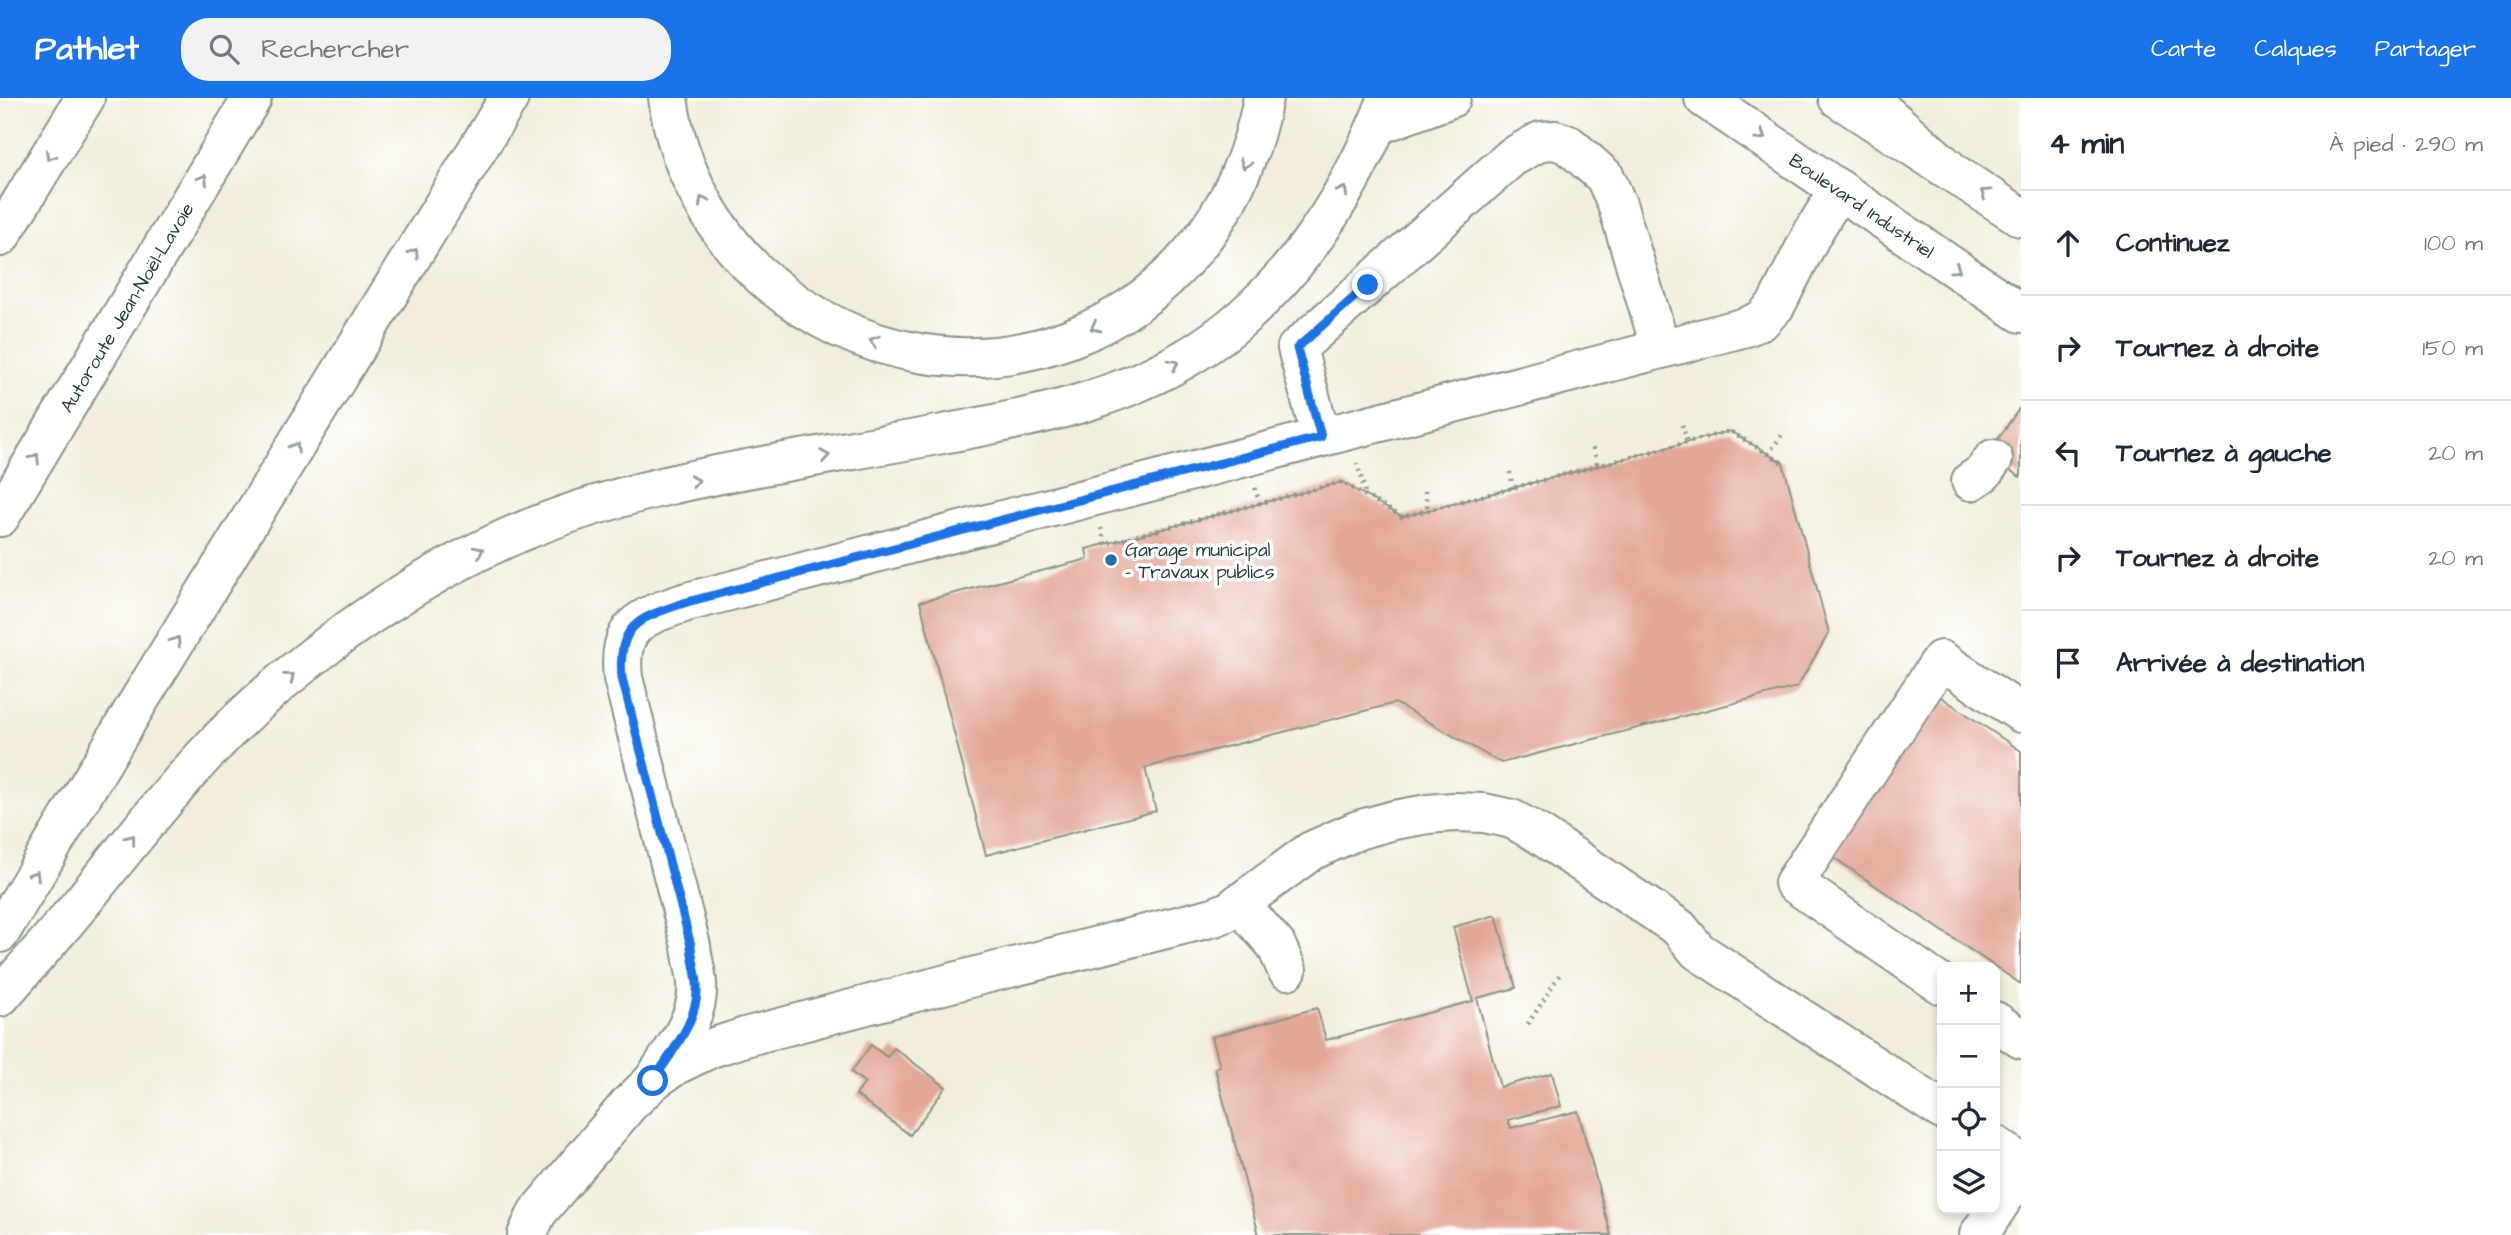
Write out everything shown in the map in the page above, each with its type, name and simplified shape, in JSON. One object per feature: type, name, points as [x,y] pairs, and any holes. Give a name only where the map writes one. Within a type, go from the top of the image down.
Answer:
[{"type":"main road","points":[[0,237],[85,98]]},
{"type":"main road","name":"Autoroute Jean-Noël-Lavoie","points":[[0,517],[252,98]]},
{"type":"main road","points":[[0,933],[140,699],[509,98]]},
{"type":"main road","points":[[668,98],[674,131],[697,190],[713,219],[754,270],[812,314],[843,330],[876,343],[966,359],[1012,355],[1052,345],[1104,323],[1154,290],[1195,250],[1227,202],[1252,145],[1263,98]]},
{"type":"main road","points":[[0,997],[90,893],[132,838],[222,738],[289,677],[365,619],[409,590],[498,541],[550,520],[624,497],[758,468],[1043,415],[1093,401],[1146,379],[1187,358],[1242,318],[1287,274],[1328,217],[1383,112],[1451,98]]},
{"type":"main road","name":"Boulevard Industriel","points":[[1704,98],[2021,313]]},
{"type":"main road","points":[[1838,98],[2021,217]]},
{"type":"main road","points":[[1868,98],[1948,168]]},
{"type":"main road","points":[[1321,437],[1297,348],[1512,157],[1541,141],[1555,139],[1569,145],[1605,177],[1618,204],[1661,349]]},
{"type":"main road","points":[[653,1081],[685,1030],[696,1004],[697,983],[691,946],[622,678],[624,639],[636,624],[651,614],[687,602],[1746,327],[1762,320],[1776,305],[1812,234],[1839,189]]},
{"type":"main road","points":[[1937,982],[1794,883],[1941,660],[2021,713]]},
{"type":"main road","points":[[527,1235],[537,1213],[629,1104],[653,1081],[676,1065],[728,1043],[981,975],[1214,917],[1239,903],[1311,851],[1358,830],[1395,820],[1454,812],[1484,813],[1512,819],[1539,834],[1679,928],[1698,951],[1937,1107]]},
{"type":"main road","points":[[1239,903],[1276,945],[1287,970]]},
{"type":"main road","points":[[696,1004],[703,1024],[728,1043]]},
{"type":"main road","points":[[2000,1025],[2021,1040]]},
{"type":"main road","points":[[2000,1148],[2021,1163]]},
{"type":"main road","points":[[1995,1229],[2021,1171]]},
{"type":"path","points":[[1682,425],[1687,442]]},
{"type":"path","points":[[1105,544],[1342,482],[1402,517],[1730,431],[1783,463]]},
{"type":"path","points":[[1768,454],[1782,435]]},
{"type":"path","points":[[1593,448],[1598,466]]},
{"type":"path","points":[[1356,461],[1366,496]]},
{"type":"path","points":[[1510,472],[1513,488]]},
{"type":"path","points":[[1425,491],[1429,510]]},
{"type":"path","points":[[1528,1024],[1562,971]]},
{"type":"building","points":[[2021,406],[2021,475],[2020,477],[1987,455]]},
{"type":"building","points":[[1730,431],[1783,463],[1829,633],[1797,687],[1501,763],[1395,703],[1145,768],[1156,811],[986,855],[920,602],[1088,559],[1086,549],[1342,482],[1402,517]]},
{"type":"building","points":[[1935,693],[2021,751],[2021,984],[2000,970],[2000,962],[1988,962],[1827,853]]},
{"type":"building","points":[[1496,915],[1516,988],[1477,998],[1500,1087],[1552,1073],[1561,1106],[1508,1120],[1511,1128],[1578,1111],[1611,1235],[1259,1235],[1215,1068],[1220,1066],[1212,1037],[1317,1008],[1326,1040],[1473,1001],[1453,927]]},
{"type":"building","points":[[871,1045],[887,1057],[894,1048],[946,1087],[910,1135],[856,1095],[865,1083],[851,1072]]},
{"type":"place","name":"Garage municipal - Travaux publics","points":[[1111,560]]},
{"type":"route","points":[[653,1081],[685,1030],[696,1004],[697,983],[691,946],[622,678],[624,639],[636,624],[651,614],[687,602],[1321,437],[1297,348],[1368,285]]}]
